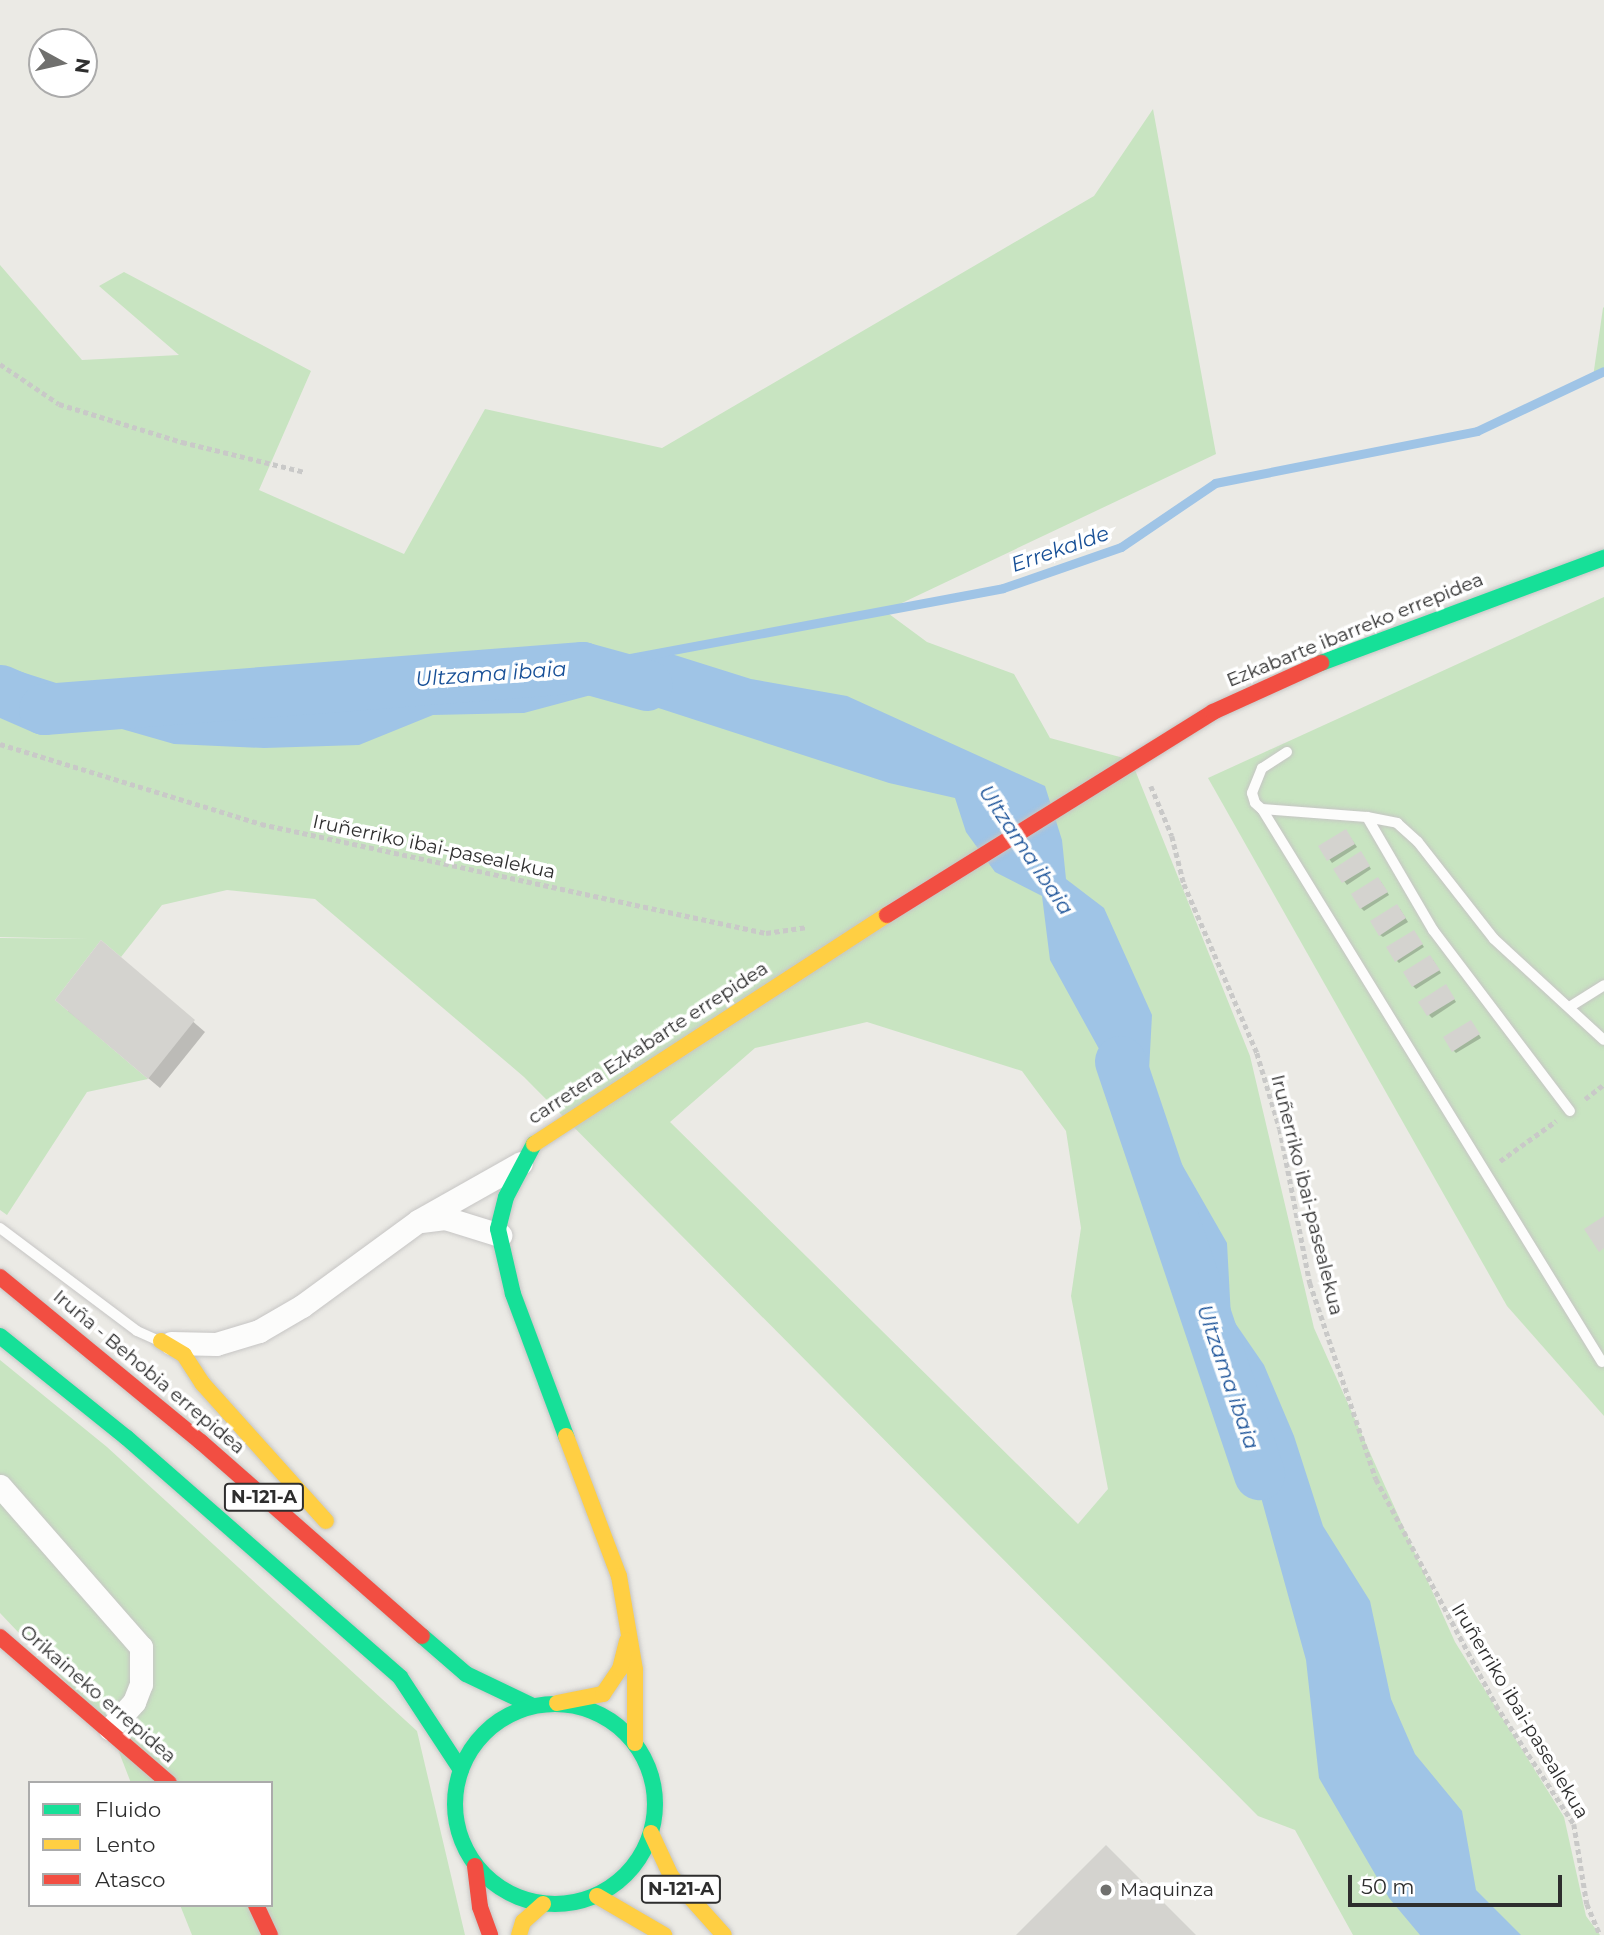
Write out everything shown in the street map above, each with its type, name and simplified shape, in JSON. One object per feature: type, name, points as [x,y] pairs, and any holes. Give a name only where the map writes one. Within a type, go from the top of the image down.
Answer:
[{"type":"main road","name":"Ezkabarte ibarreko errepidea","points":[[1053,810],[1130,760],[1213,712],[1302,670],[1604,558]]},
{"type":"main road","name":"carretera Ezkabarte errepidea","points":[[635,1743],[635,1670],[619,1576],[513,1294],[500,1235],[506,1197],[521,1163],[535,1143],[573,1114],[1053,810]]},
{"type":"main road","name":"Iruña - Behobia errepidea","points":[[0,1277],[112,1366],[466,1674],[533,1706]]},
{"type":"main road","name":"N-121-A","points":[[0,1336],[127,1438],[400,1677],[441,1734],[461,1770]]},
{"type":"main road","points":[[161,1341],[184,1355],[264,1455],[338,1534],[346,1570]]},
{"type":"main road","name":"carretera Ezkabarte errepidea","points":[[557,1703],[603,1694],[620,1669],[630,1633]]},
{"type":"main road","name":"Orikaineko errepidea","points":[[0,1637],[110,1729],[167,1781]]},
{"type":"main road","name":"N-121-A","points":[[557,1703],[608,1719],[635,1743],[654,1786],[651,1833],[631,1870],[597,1896],[570,1904],[542,1904],[517,1898],[475,1866],[456,1820],[461,1770],[469,1752],[496,1722],[533,1706],[557,1703]]},
{"type":"main road","name":"N-121-A","points":[[651,1833],[671,1875],[724,1935]]},
{"type":"main road","points":[[475,1866],[480,1907],[490,1935]]},
{"type":"main road","name":"N-121-A","points":[[597,1896],[664,1935]]},
{"type":"main road","points":[[519,1935],[523,1922],[542,1904]]},
{"type":"main road","points":[[257,1907],[270,1935]]},
{"type":"street","points":[[161,1341],[216,1344],[259,1331],[302,1306],[418,1221],[521,1163]]},
{"type":"street","points":[[418,1221],[445,1218],[500,1235]]},
{"type":"street","points":[[0,1486],[141,1647],[141,1684],[134,1702],[110,1729]]},
{"type":"lane","points":[[1287,752],[1272,758],[1254,783],[1252,793],[1602,1362]]},
{"type":"lane","points":[[1262,808],[1367,817],[1398,823],[1494,939],[1571,1006],[1604,1041]]},
{"type":"lane","points":[[1367,817],[1433,930],[1570,1111]]},
{"type":"lane","points":[[1571,1006],[1604,985]]},
{"type":"lane","points":[[0,1228],[137,1331],[161,1341]]},
{"type":"path","points":[[0,364],[59,404],[217,452],[306,472]]},
{"type":"path","name":"Iruñerriko ibai-pasealekua","points":[[0,744],[261,824],[766,933],[811,926]]},
{"type":"path","name":"Iruñerriko ibai-pasealekua","points":[[1130,760],[1154,790],[1172,836],[1184,884],[1257,1053],[1280,1129],[1310,1283],[1376,1479],[1496,1705],[1574,1824],[1587,1904],[1600,1935]]},
{"type":"path","points":[[1485,1171],[1570,1111]]},
{"type":"green space","points":[[1153,109],[1216,454],[885,611],[927,642],[1014,674],[1050,738],[1131,760],[1250,1056],[1314,1328],[1455,1642],[1564,1817],[1586,1916],[1600,1935],[1353,1935],[1295,1830],[1258,1816],[524,1077],[315,899],[227,890],[162,905],[121,957],[101,940],[55,1000],[148,1079],[87,1092],[7,1215],[0,1210],[0,938],[90,939],[0,937],[0,265],[82,360],[179,355],[99,286],[124,272],[311,371],[259,490],[404,554],[485,409],[662,448],[1094,196]],"holes":[[[867,1022],[1022,1071],[1066,1131],[1081,1228],[1071,1296],[1108,1489],[1078,1524],[670,1122],[755,1048]]]},
{"type":"green space","points":[[1603,308],[1604,374],[1593,377]]},
{"type":"green space","points":[[1604,597],[1604,1416],[1507,1306],[1208,778]]},
{"type":"green space","points":[[0,1360],[107,1447],[417,1731],[465,1935],[192,1935],[181,1907],[273,1907],[273,1781],[130,1781],[110,1729],[0,1613]]},
{"type":"water","points":[[662,651],[751,679],[847,696],[1045,786],[1062,840],[1066,879],[1104,908],[1152,1015],[1149,1071],[1180,1161],[1227,1243],[1231,1317],[1264,1365],[1294,1436],[1323,1526],[1370,1601],[1391,1699],[1415,1754],[1462,1811],[1476,1890],[1521,1935],[1420,1935],[1389,1898],[1319,1778],[1306,1660],[1236,1407],[1142,1127],[1050,960],[1042,896],[995,872],[966,832],[955,798],[889,783],[606,691],[524,713],[433,715],[359,745],[264,748],[174,744],[0,694],[0,665],[78,690],[179,699],[582,667]]},
{"type":"building","points":[[1346,829],[1355,844],[1327,861],[1318,846]]},
{"type":"building","points":[[1361,851],[1370,866],[1342,883],[1333,869]]},
{"type":"building","points":[[1378,877],[1388,892],[1360,909],[1351,894]]},
{"type":"building","points":[[1397,904],[1406,918],[1379,936],[1370,921]]},
{"type":"building","points":[[1414,930],[1423,944],[1395,962],[1386,947]]},
{"type":"building","points":[[101,940],[195,1020],[148,1079],[55,1000]]},
{"type":"building","points":[[1430,955],[1440,970],[1412,987],[1403,972]]},
{"type":"building","points":[[1446,984],[1455,999],[1427,1016],[1418,1002]]},
{"type":"building","points":[[1471,1020],[1480,1034],[1452,1052],[1443,1037]]},
{"type":"building","points":[[1604,1216],[1604,1248],[1599,1252],[1584,1229]]},
{"type":"building","name":"Maquinza","points":[[1106,1845],[1196,1935],[1016,1935]]},
{"type":"waterway","name":"Errekalde","points":[[582,667],[1003,588],[1121,547],[1215,483],[1477,431],[1604,371]]},
{"type":"waterway","name":"Ultzama ibaia","points":[[0,690],[44,709],[582,667],[647,685]]},
{"type":"waterway","name":"Ultzama ibaia","points":[[1120,1061],[1259,1474]]},
{"type":"traffic: fast","points":[[1321,663],[1604,558]]},
{"type":"traffic: fast","points":[[534,1144],[506,1197],[498,1229],[513,1294],[566,1436]]},
{"type":"traffic: fast","points":[[0,1336],[127,1438],[400,1677],[461,1770]]},
{"type":"traffic: fast","points":[[422,1636],[466,1674],[533,1706]]},
{"type":"traffic: fast","points":[[555,1704],[593,1711],[626,1733],[648,1766],[655,1804],[648,1842],[626,1875],[593,1897],[555,1904],[517,1897],[484,1875],[462,1842],[455,1804],[462,1766],[484,1733],[517,1711],[555,1704]]},
{"type":"traffic: slow","points":[[534,1144],[887,915]]},
{"type":"traffic: slow","points":[[161,1341],[184,1355],[203,1384],[326,1521]]},
{"type":"traffic: slow","points":[[566,1436],[619,1576],[635,1670],[635,1743]]},
{"type":"traffic: slow","points":[[557,1703],[603,1694],[620,1669],[627,1641]]},
{"type":"traffic: slow","points":[[651,1833],[671,1876],[724,1935]]},
{"type":"traffic: slow","points":[[597,1896],[664,1935]]},
{"type":"traffic: slow","points":[[519,1935],[523,1922],[543,1904]]},
{"type":"traffic: jam","points":[[887,915],[1213,712],[1321,663]]},
{"type":"traffic: jam","points":[[0,1277],[201,1442],[422,1636]]},
{"type":"traffic: jam","points":[[0,1637],[167,1781]]},
{"type":"traffic: jam","points":[[475,1866],[480,1907],[490,1935]]},
{"type":"traffic: jam","points":[[257,1907],[270,1935]]},
{"type":"place","name":"Maquinza","points":[[1106,1890]]}]
